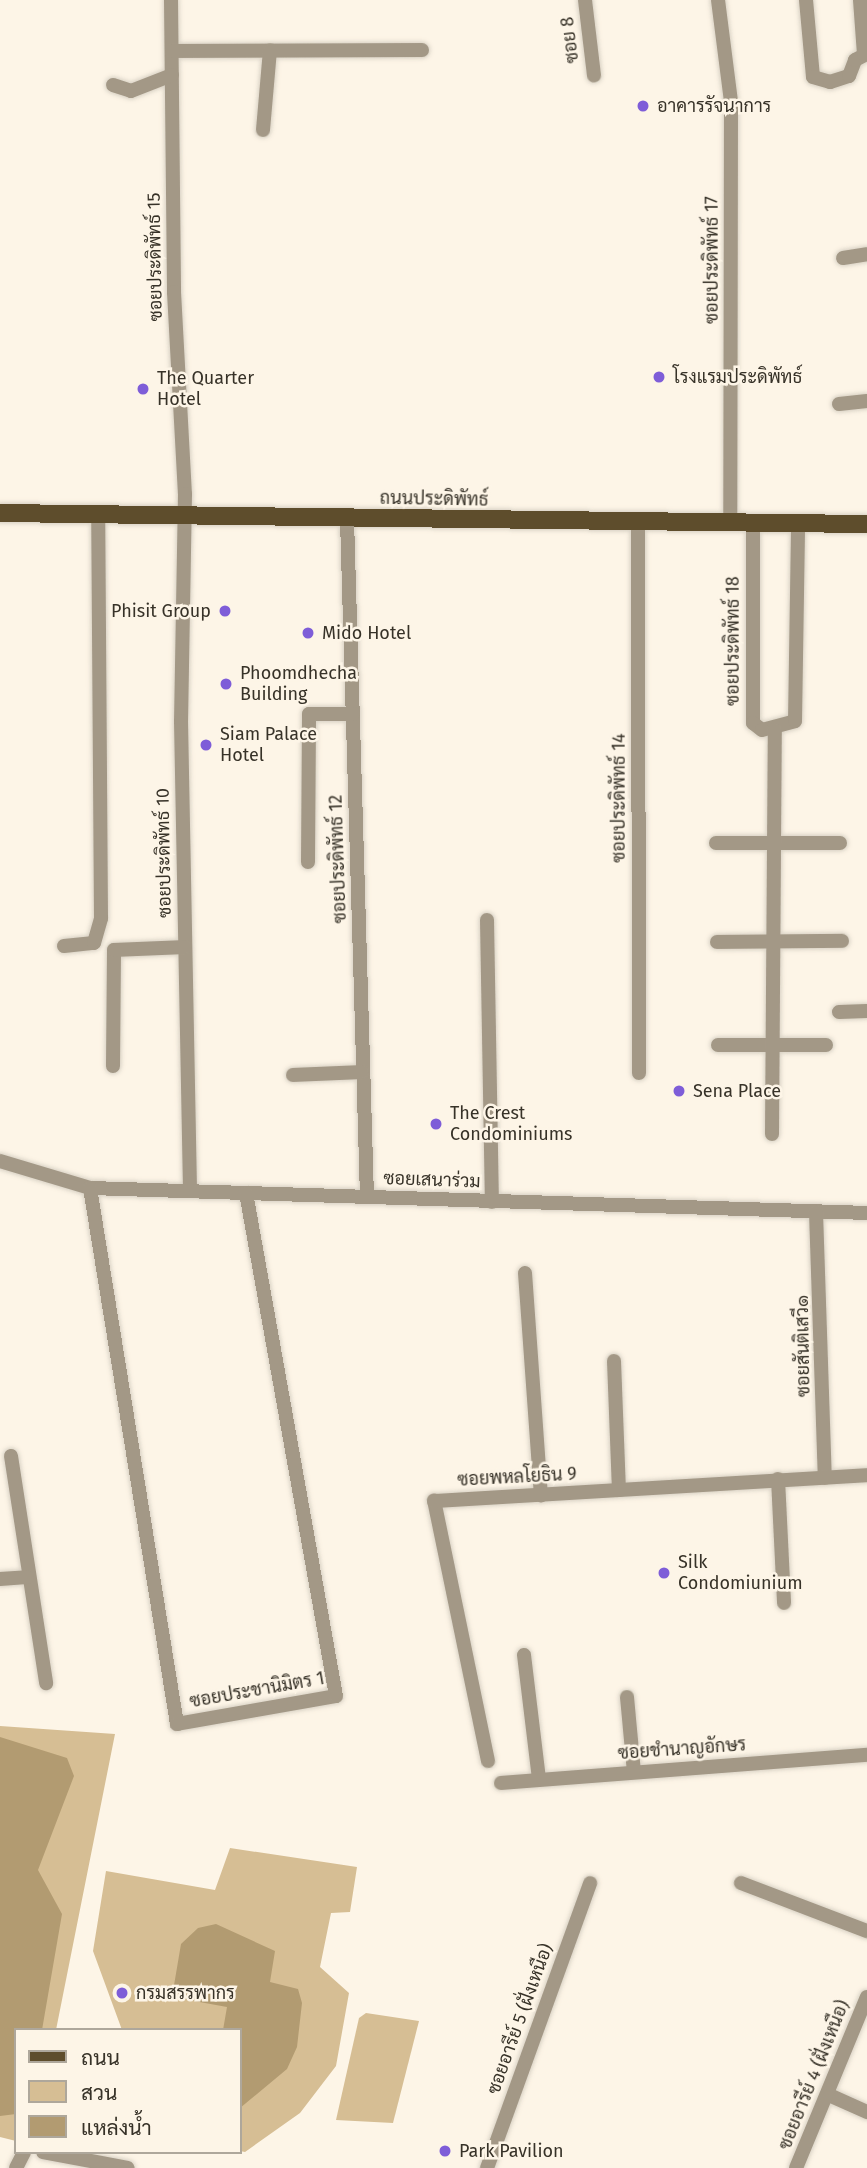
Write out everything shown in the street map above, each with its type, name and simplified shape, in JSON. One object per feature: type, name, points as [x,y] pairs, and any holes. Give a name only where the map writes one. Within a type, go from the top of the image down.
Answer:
[{"type":"main road","name":"ถนนประดิพัทธ์","points":[[0,513],[185,513],[347,519],[639,522],[730,520],[867,524]]},
{"type":"street","name":"ซอยประดิพัทธ์ 15","points":[[171,0],[185,513]]},
{"type":"street","name":"ซอย 8","points":[[585,0],[594,75]]},
{"type":"street","name":"ซอยประดิพัทธ์ 17","points":[[718,0],[731,102],[730,520]]},
{"type":"street","points":[[806,0],[813,77],[830,82],[849,76],[866,54],[860,0]]},
{"type":"street","points":[[263,130],[270,50]]},
{"type":"street","points":[[172,51],[422,50]]},
{"type":"street","points":[[113,85],[131,91],[172,75]]},
{"type":"street","points":[[844,258],[867,254]]},
{"type":"street","points":[[839,404],[867,401]]},
{"type":"street","points":[[64,946],[85,947],[100,937],[99,513]]},
{"type":"street","name":"ซอยประดิพัทธ์ 10","points":[[185,513],[185,947],[190,1191]]},
{"type":"street","name":"ซอยประดิพัทธ์ 12","points":[[347,519],[367,1197]]},
{"type":"street","name":"ซอยประดิพัทธ์ 18","points":[[753,521],[752,723],[775,730]]},
{"type":"street","name":"ซอยประดิพัทธ์ 14","points":[[639,522],[639,1073]]},
{"type":"street","points":[[772,1134],[775,730],[795,722],[798,523]]},
{"type":"street","points":[[308,862],[309,714],[353,714]]},
{"type":"street","points":[[716,842],[840,843]]},
{"type":"street","points":[[487,920],[492,1202]]},
{"type":"street","points":[[717,942],[842,941]]},
{"type":"street","points":[[113,1066],[114,950],[185,947]]},
{"type":"street","points":[[839,1012],[867,1011]]},
{"type":"street","points":[[718,1045],[825,1045]]},
{"type":"street","points":[[293,1075],[362,1072]]},
{"type":"street","name":"ซอยเสนาร่วม","points":[[0,1161],[90,1188],[867,1213]]},
{"type":"street","name":"ซอยประชานิมิตร 1","points":[[90,1188],[177,1724],[336,1696],[246,1193]]},
{"type":"street","name":"ซอยสันติเสวี๑","points":[[816,1212],[825,1478]]},
{"type":"street","points":[[525,1273],[541,1495]]},
{"type":"street","points":[[614,1361],[619,1490]]},
{"type":"street","points":[[11,1456],[27,1577],[46,1683]]},
{"type":"street","name":"ซอยพหลโยธิน 9","points":[[488,1761],[434,1501],[867,1475]]},
{"type":"street","points":[[778,1479],[784,1603]]},
{"type":"street","points":[[0,1579],[27,1577]]},
{"type":"street","points":[[524,1655],[539,1779]]},
{"type":"street","points":[[627,1698],[634,1772]]},
{"type":"street","name":"ซอยชำนาญอักษร","points":[[501,1783],[867,1755]]},
{"type":"street","name":"ซอยอารีย์ 5 (ฝั่งเหนือ)","points":[[486,2168],[590,1883]]},
{"type":"street","points":[[741,1883],[867,1931]]},
{"type":"street","name":"ซอยอารีย์ 4 (ฝั่งเหนือ)","points":[[796,2168],[829,2095],[867,1997]]},
{"type":"street","points":[[829,2095],[867,2112]]},
{"type":"street","points":[[54,2154],[128,2168]]},
{"type":"green space","points":[[0,1726],[115,1734],[56,2028],[14,2028],[14,2140],[0,2137]]},
{"type":"green space","points":[[230,1848],[357,1867],[350,1912],[331,1913],[320,1967],[349,1993],[336,2066],[300,2113],[245,2152],[242,2151],[242,2028],[121,2028],[93,1951],[106,1871],[215,1890]]},
{"type":"green space","points":[[366,2013],[419,2021],[393,2123],[336,2120],[359,2018]]},
{"type":"water","points":[[0,1737],[67,1758],[74,1776],[38,1870],[62,1914],[42,2028],[14,2028],[14,2114],[0,2116]]},
{"type":"water","points":[[216,1924],[275,1951],[270,1982],[298,1989],[302,2003],[297,2047],[287,2069],[242,2106],[242,2028],[223,2028],[227,2007],[172,1997],[181,1944],[198,1928]]},
{"type":"place","name":"อาคารรัจนาการ","points":[[643,106]]},
{"type":"place","name":"โรงแรมประดิพัทธ์","points":[[659,377]]},
{"type":"place","name":"The Quarter Hotel","points":[[143,389]]},
{"type":"place","name":"Phisit Group","points":[[225,611]]},
{"type":"place","name":"Mido Hotel","points":[[308,633]]},
{"type":"place","name":"Phoomdhecha Building","points":[[226,684]]},
{"type":"place","name":"Siam Palace Hotel","points":[[206,745]]},
{"type":"place","name":"Sena Place","points":[[679,1091]]},
{"type":"place","name":"The Crest Condominiums","points":[[436,1124]]},
{"type":"place","name":"Silk Condomiunium","points":[[664,1573]]},
{"type":"place","name":"กรมสรรพากร","points":[[122,1993]]},
{"type":"place","name":"Park Pavilion","points":[[445,2151]]}]
